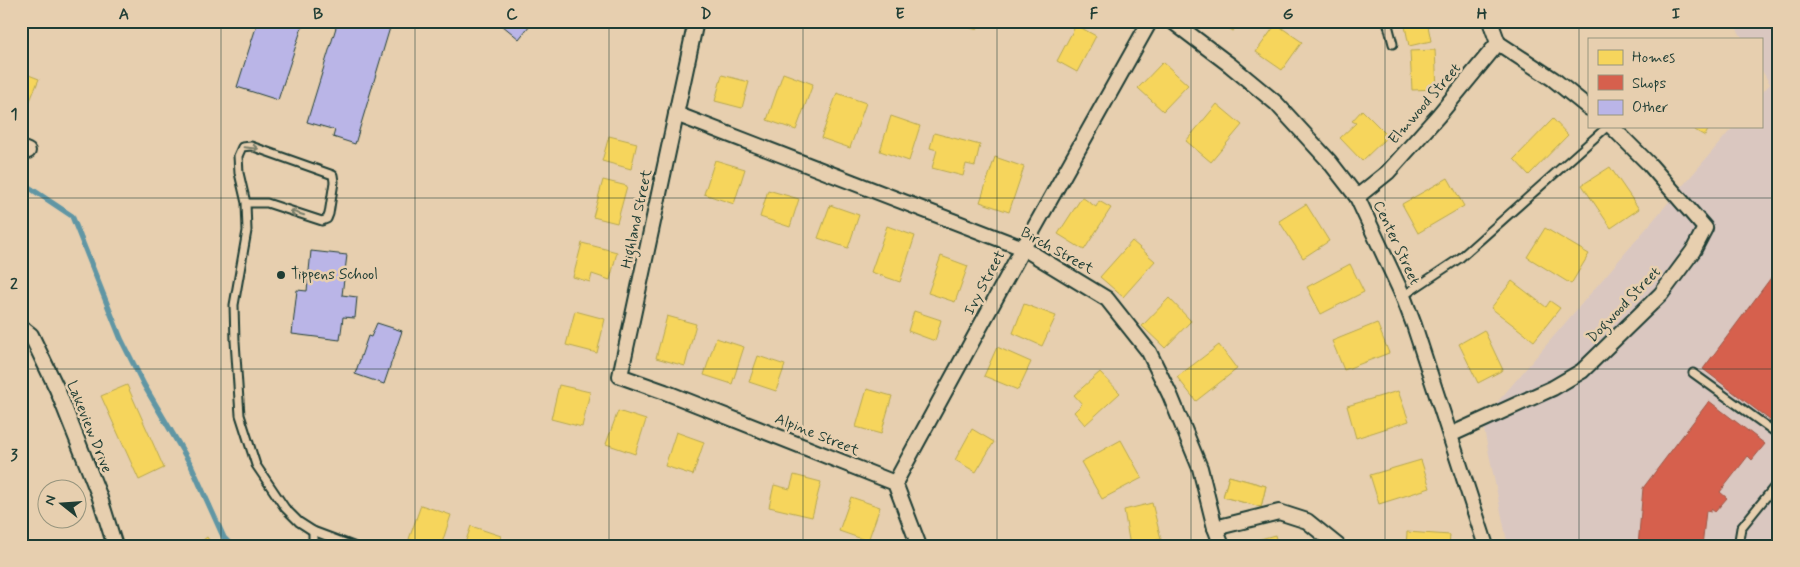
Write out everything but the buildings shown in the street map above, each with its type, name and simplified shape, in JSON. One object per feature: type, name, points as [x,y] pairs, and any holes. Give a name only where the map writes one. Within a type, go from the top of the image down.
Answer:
[{"type":"street","name":"Highland Street","points":[[665,392],[620,376],[696,21]]},
{"type":"street","name":"Ivy Street","points":[[896,483],[1023,248],[1150,21]]},
{"type":"street","name":"Center Street","points":[[1172,21],[1276,103],[1329,161],[1357,197],[1403,296],[1414,325],[1486,546]]},
{"type":"street","points":[[1490,21],[1498,43],[1553,79],[1588,107]]},
{"type":"street","name":"Elmwood Street","points":[[1357,197],[1388,172],[1438,116],[1498,43]]},
{"type":"street","name":"Birch Street","points":[[676,114],[1023,248],[1107,299],[1148,352],[1170,395],[1200,468],[1215,528],[1222,546]]},
{"type":"street","name":"Dogwood Street","points":[[1450,435],[1554,388],[1582,371],[1661,294],[1693,251],[1705,228],[1650,165],[1611,128]]},
{"type":"street","name":"Lakeview Drive","points":[[21,328],[30,335],[57,388],[99,495],[115,546]]},
{"type":"street","name":"Alpine Street","points":[[665,392],[896,483]]},
{"type":"street","points":[[896,483],[919,546]]},
{"type":"street","points":[[1215,528],[1279,512],[1307,522],[1338,546]]},
{"type":"lane","points":[[1387,21],[1393,44]]},
{"type":"lane","points":[[1403,296],[1460,258],[1607,128]]},
{"type":"lane","points":[[246,203],[268,203],[322,221],[329,214],[334,182],[333,175],[251,146],[242,147],[238,156],[239,173],[246,203],[247,231],[234,305],[235,341],[240,414],[256,465],[285,508],[300,522],[313,531],[353,546]]},
{"type":"lane","points":[[1693,373],[1779,435]]},
{"type":"lane","points":[[1738,546],[1742,528],[1779,481]]},
{"type":"lane","points":[[313,531],[313,546]]},
{"type":"shaded area","points":[[1732,21],[1779,21],[1779,546],[1508,546],[1482,420],[1732,128],[1762,128],[1762,93],[1770,84],[1762,71],[1762,38],[1742,38]]},
{"type":"waterway","points":[[21,182],[72,216],[121,339],[144,385],[191,465],[224,538],[232,546]]},
{"type":"place","name":"Tippens School","points":[[281,275]]}]
